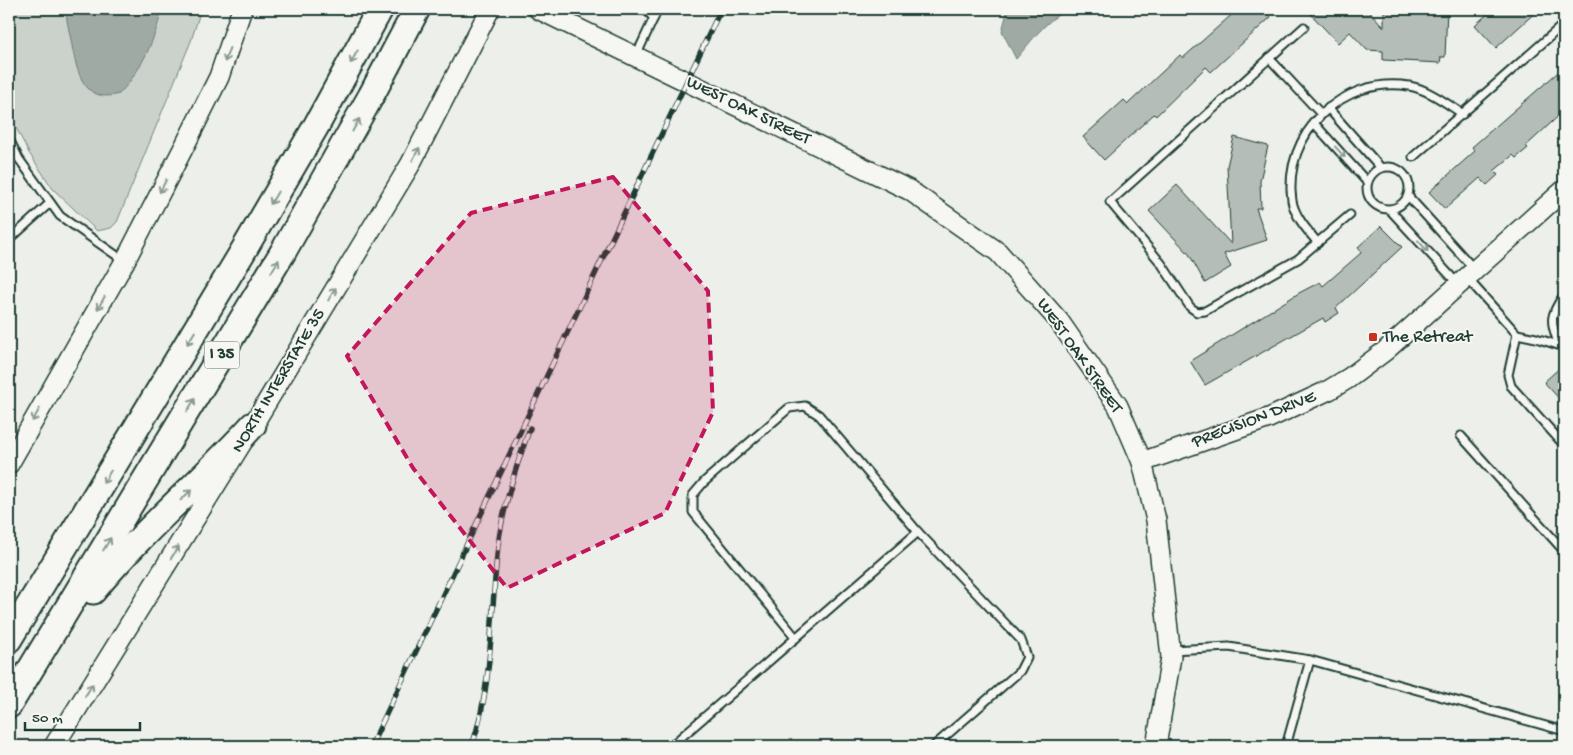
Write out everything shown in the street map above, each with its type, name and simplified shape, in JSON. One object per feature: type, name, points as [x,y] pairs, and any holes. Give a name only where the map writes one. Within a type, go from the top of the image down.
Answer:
[{"type":"highway","points":[[9,639],[242,254],[315,128],[378,11]]},
{"type":"highway","name":"I 35","points":[[9,705],[306,212],[412,19]]},
{"type":"highway","points":[[27,676],[88,596],[129,549],[217,464],[253,425]]},
{"type":"street","points":[[9,464],[125,261],[219,78],[242,9]]},
{"type":"street","name":"NORTH INTERSTATE 35","points":[[54,746],[253,425],[410,165],[490,9]]},
{"type":"street","name":"WEST OAK STREET","points":[[538,9],[908,190],[998,252],[1059,321],[1118,406],[1142,462],[1156,520],[1171,650],[1156,746]]},
{"type":"street","name":"PRECISION DRIVE","points":[[1142,462],[1269,418],[1329,390],[1385,350],[1564,190]]},
{"type":"lane","points":[[646,9],[654,18]]},
{"type":"lane","points":[[636,56],[658,9]]},
{"type":"lane","points":[[1413,157],[1564,24]]},
{"type":"lane","points":[[1304,28],[1110,202],[1161,262],[1190,307],[1197,312],[1205,311],[1298,259],[1350,215]]},
{"type":"lane","points":[[1269,58],[1321,114]]},
{"type":"lane","points":[[1318,243],[1300,220],[1292,203],[1291,179],[1295,158],[1313,122],[1321,114],[1357,90],[1382,85],[1410,86],[1438,98],[1463,114]]},
{"type":"lane","points":[[1328,108],[1380,168]]},
{"type":"lane","points":[[1313,122],[1367,182]]},
{"type":"lane","points":[[9,139],[19,159],[60,216],[125,261]]},
{"type":"lane","points":[[1390,210],[1401,205],[1408,196],[1409,184],[1403,173],[1392,167],[1380,168],[1372,174],[1367,182],[1367,194],[1370,200],[1378,208],[1390,210],[1467,277]]},
{"type":"lane","points":[[1408,196],[1467,277],[1517,334],[1562,346]]},
{"type":"lane","points":[[9,240],[50,203]]},
{"type":"lane","points":[[1562,346],[1551,325],[1552,317],[1564,295]]},
{"type":"lane","points":[[1517,334],[1508,375],[1511,386],[1564,445]]},
{"type":"lane","points":[[796,638],[693,512],[693,495],[704,482],[789,408],[805,406],[819,415],[918,532],[1020,640],[1027,657],[1020,671],[934,746]]},
{"type":"lane","points":[[1461,436],[1564,551]]},
{"type":"lane","points":[[670,746],[918,532]]},
{"type":"lane","points":[[1171,650],[1229,647],[1310,660],[1564,731]]},
{"type":"lane","points":[[1286,746],[1310,660]]},
{"type":"highlighted area","points":[[613,177],[708,291],[713,412],[665,513],[507,588],[413,468],[347,356],[471,213]]},
{"type":"shaded area","points":[[9,9],[201,9],[191,41],[117,222],[111,228],[97,231],[53,189],[29,153],[9,114],[9,87],[13,86],[9,70]]},
{"type":"shaded area","points":[[66,9],[162,9],[146,54],[134,76],[119,94],[107,96],[97,94],[83,82],[75,62]]},
{"type":"shaded area","points":[[1008,9],[1074,9],[1058,15],[1050,21],[1016,59],[1002,31]]},
{"type":"building","points":[[1238,9],[1263,9],[1271,17],[1211,72],[1206,67],[1156,116],[1154,114],[1104,160],[1083,137],[1124,100],[1128,104],[1180,55],[1183,58]]},
{"type":"building","points":[[1306,9],[1367,9],[1384,27],[1384,9],[1447,9],[1445,57],[1441,57],[1440,63],[1383,60],[1383,51],[1367,50],[1350,32],[1338,43]]},
{"type":"building","points":[[1493,9],[1539,9],[1496,48],[1475,25]]},
{"type":"building","points":[[1564,67],[1564,111],[1526,146],[1528,148],[1516,158],[1513,155],[1494,171],[1498,175],[1487,185],[1480,178],[1445,209],[1429,192],[1475,151],[1472,147]]},
{"type":"building","points":[[1234,137],[1268,146],[1260,181],[1261,208],[1256,208],[1267,240],[1224,254],[1231,267],[1205,283],[1189,254],[1149,211],[1177,185],[1231,244],[1227,166]]},
{"type":"building","points":[[1381,226],[1402,247],[1336,308],[1339,313],[1325,322],[1323,318],[1205,385],[1190,361],[1299,293],[1320,282],[1323,286],[1362,252],[1358,247]]},
{"type":"building","points":[[1564,364],[1564,404],[1544,382]]},
{"type":"railway","points":[[371,746],[721,9]]},
{"type":"railway","points":[[472,746],[479,721],[488,672],[495,571],[500,531],[511,486],[530,428]]},
{"type":"place","name":"The Retreat","points":[[1373,337]]}]
